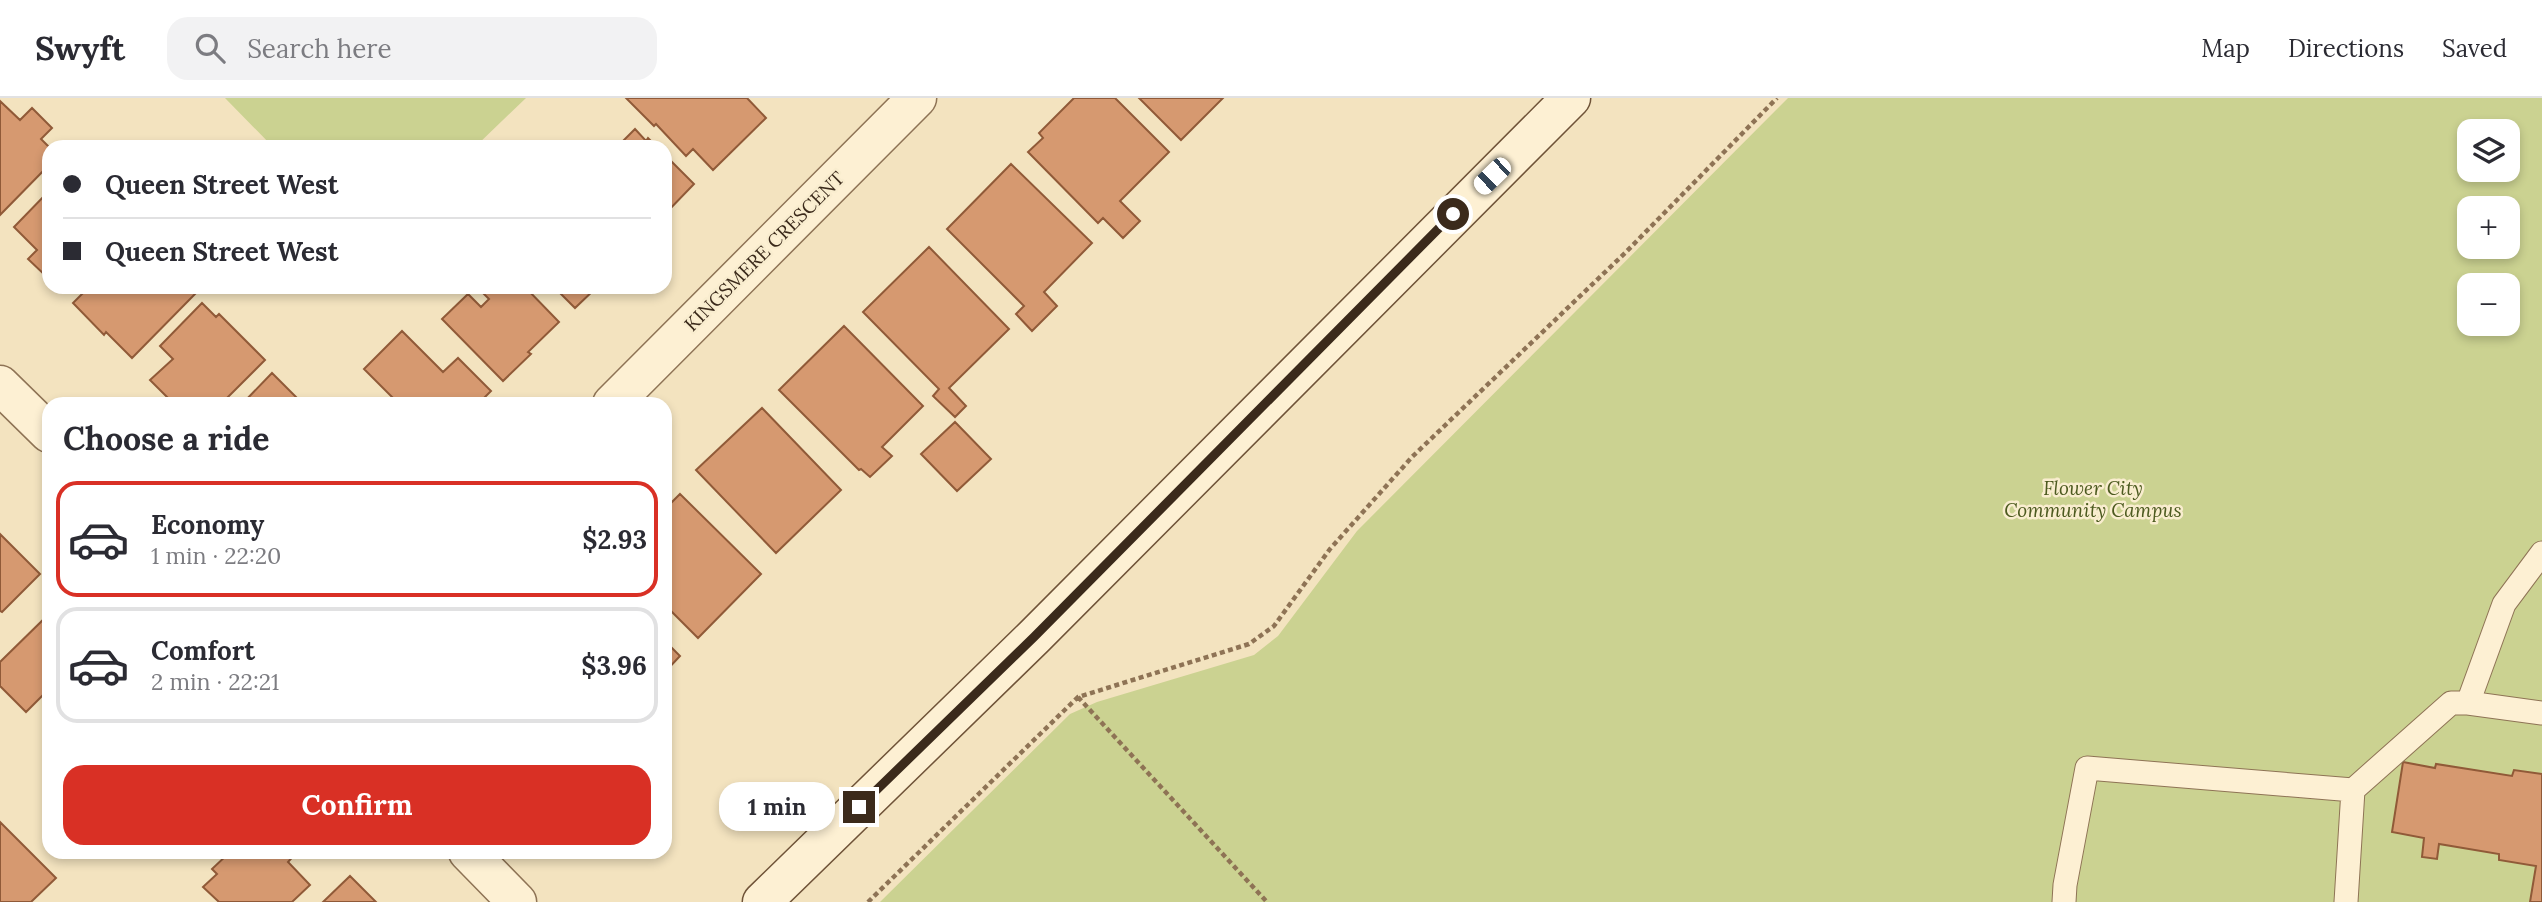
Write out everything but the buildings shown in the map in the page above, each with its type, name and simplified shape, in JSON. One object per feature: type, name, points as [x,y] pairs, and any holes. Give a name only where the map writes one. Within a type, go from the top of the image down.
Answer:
[{"type":"main road","name":"KINGSMERE CRESCENT","points":[[619,397],[917,98]]},
{"type":"main road","points":[[762,902],[1034,637],[1571,98]]},
{"type":"main road","points":[[0,385],[42,426]]},
{"type":"main road","points":[[475,859],[517,902]]},
{"type":"lane","points":[[2468,703],[2504,604],[2542,553]]},
{"type":"lane","points":[[2346,902],[2353,790],[2451,703],[2542,713]]},
{"type":"lane","points":[[2064,902],[2087,768],[2353,790]]},
{"type":"path","points":[[868,902],[1077,697],[1249,644],[1274,626],[1331,549],[1412,457],[1625,253],[1777,98]]},
{"type":"path","points":[[1077,697],[1267,902]]},
{"type":"green space","points":[[225,98],[526,98],[482,140],[266,140]]},
{"type":"green space","name":"Flower City Community Campus","points":[[1788,98],[2542,98],[2542,902],[880,902],[1070,714],[1097,702],[1254,655],[1278,636],[1357,531]]},
{"type":"route","points":[[859,807],[1034,637],[1453,214]]}]
